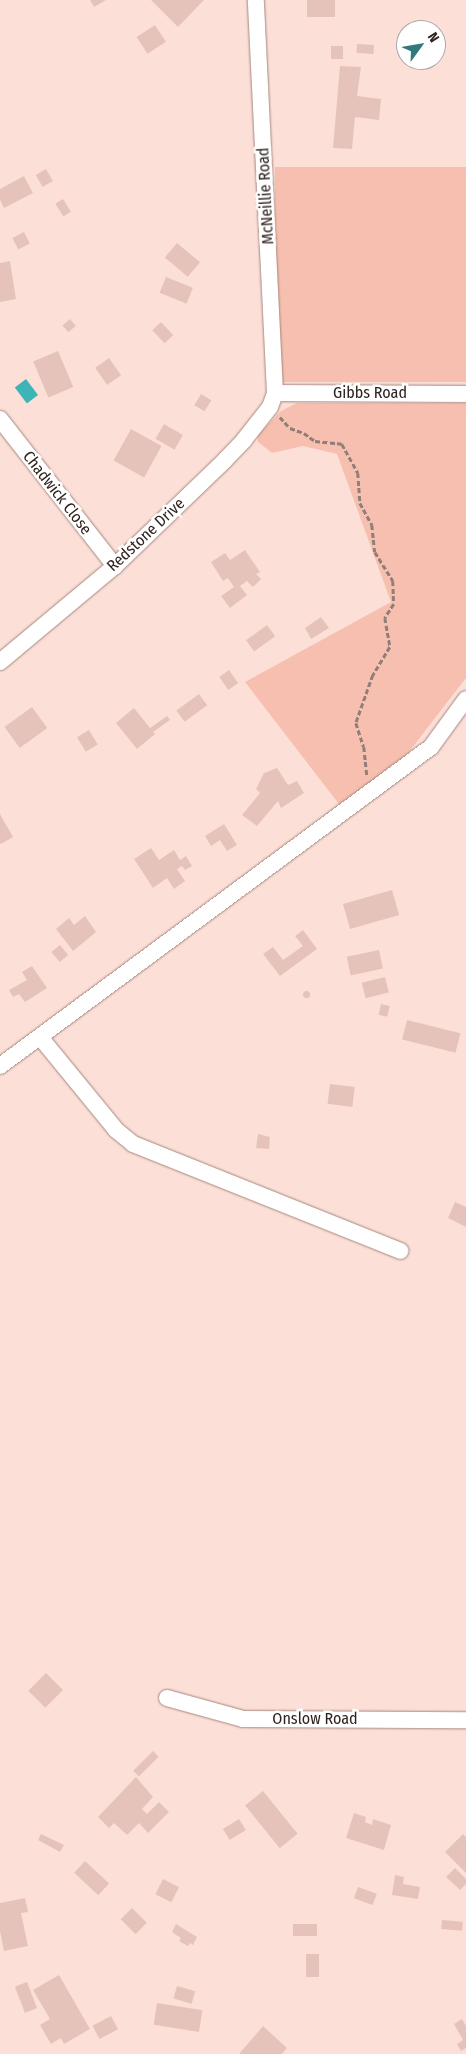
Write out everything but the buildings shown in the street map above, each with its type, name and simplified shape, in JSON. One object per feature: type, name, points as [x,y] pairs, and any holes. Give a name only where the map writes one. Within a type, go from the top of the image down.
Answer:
[{"type":"street","name":"McNeillie Road","points":[[256,0],[272,400]]},
{"type":"street","name":"Gibbs Road","points":[[272,400],[466,394]]},
{"type":"street","name":"Redstone Drive","points":[[0,662],[115,566],[244,440],[272,400]]},
{"type":"street","name":"Chadwick Close","points":[[0,419],[115,566]]},
{"type":"street","points":[[0,1066],[431,747],[466,699]]},
{"type":"street","points":[[40,1037],[116,1130],[133,1144],[400,1251]]},
{"type":"street","name":"Onslow Road","points":[[167,1698],[243,1719],[466,1720]]},
{"type":"path","points":[[272,400],[290,428],[304,433],[315,441],[342,444],[358,473],[360,504],[372,525],[375,552],[393,582],[394,604],[386,618],[390,647],[373,675],[356,723],[364,747],[366,773],[374,790]]},
{"type":"shaded area","points":[[275,167],[466,167],[466,382],[275,382]]},
{"type":"shaded area","points":[[297,403],[466,403],[466,678],[405,757],[342,808],[245,682],[391,602],[337,454],[303,446],[272,453],[258,442],[258,435],[281,411]]},
{"type":"water","points":[[26,379],[38,395],[27,403],[15,387]]}]
